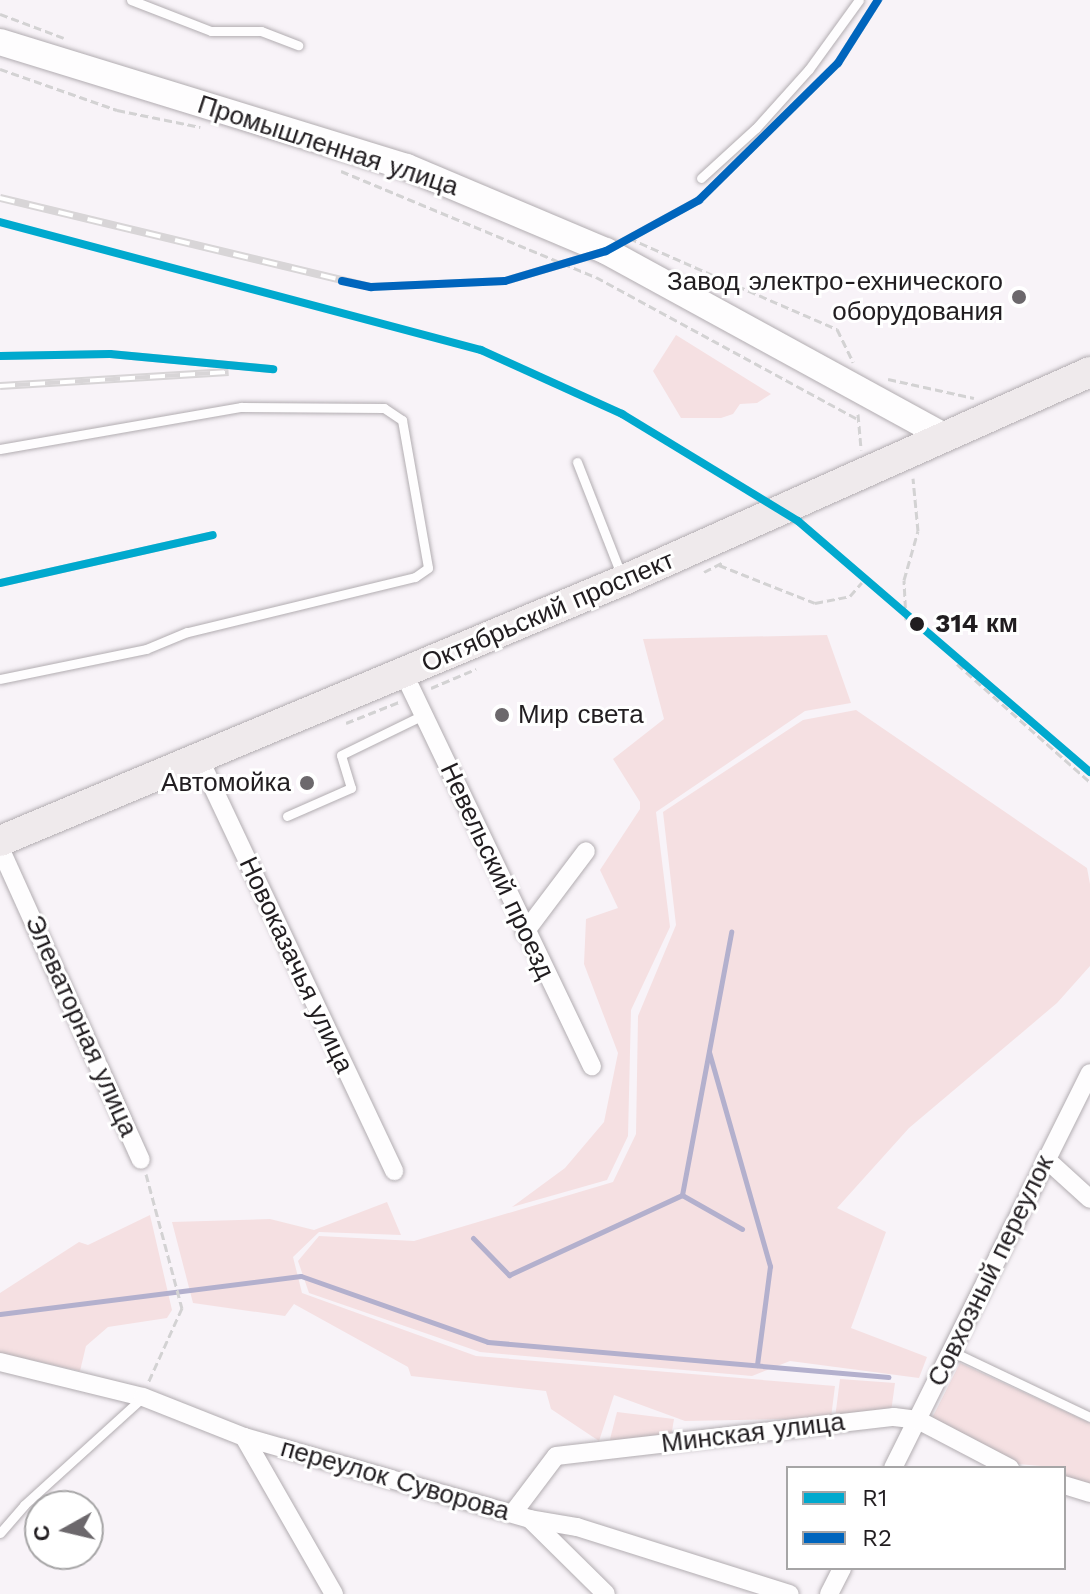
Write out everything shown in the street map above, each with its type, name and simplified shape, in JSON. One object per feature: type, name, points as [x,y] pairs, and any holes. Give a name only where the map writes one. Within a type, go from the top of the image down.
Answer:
[{"type":"main road","name":"Промышленная улица","points":[[0,42],[407,167],[606,251],[942,435]]},
{"type":"main road","name":"Октябрьский проспект","points":[[0,841],[624,580],[942,435],[1090,372]]},
{"type":"street","name":"Невельский проезд","points":[[404,674],[525,932],[592,1066]]},
{"type":"street","name":"Новоказачья улица","points":[[199,758],[394,1171]]},
{"type":"street","name":"Элеваторная улица","points":[[0,848],[141,1160]]},
{"type":"street","points":[[525,932],[586,851]]},
{"type":"street","name":"Совхозный переулок","points":[[894,1466],[1090,1073]]},
{"type":"street","points":[[1046,1159],[1090,1199]]},
{"type":"street","name":"переулок Суворова","points":[[0,1362],[143,1397],[244,1437],[522,1516],[577,1527],[790,1594]]},
{"type":"street","name":"Минская улица","points":[[522,1516],[556,1456],[894,1417],[918,1420],[1006,1466]]},
{"type":"street","points":[[244,1437],[334,1594]]},
{"type":"street","points":[[1066,1486],[1090,1493]]},
{"type":"street","points":[[522,1516],[606,1594]]},
{"type":"street","points":[[829,1594],[841,1570]]},
{"type":"lane","points":[[131,0],[211,31],[261,31],[298,45]]},
{"type":"lane","points":[[701,178],[756,128],[809,69],[859,0]]},
{"type":"lane","points":[[0,449],[241,407],[384,408],[402,420],[410,489],[428,568],[415,577],[187,632],[146,649],[0,679]]},
{"type":"lane","points":[[577,462],[624,580]]},
{"type":"lane","points":[[287,816],[351,788],[341,755],[423,715]]},
{"type":"lane","points":[[951,1351],[1090,1417]]},
{"type":"lane","points":[[0,1533],[24,1505],[143,1397]]},
{"type":"path","points":[[0,14],[17,21]]},
{"type":"path","points":[[0,69],[117,110],[203,128]]},
{"type":"path","points":[[334,168],[596,277],[856,418]]},
{"type":"path","points":[[709,310],[726,281],[837,329],[852,361],[864,369]]},
{"type":"path","points":[[876,377],[979,399]]},
{"type":"path","points":[[906,620],[904,580],[918,531],[913,472]]},
{"type":"path","points":[[719,565],[815,603],[850,596],[862,582]]},
{"type":"path","points":[[957,664],[1090,782]]},
{"type":"path","points":[[141,1160],[182,1308],[143,1397]]},
{"type":"shaded area","points":[[676,335],[771,394],[757,403],[740,404],[733,414],[721,418],[681,418],[653,371]]},
{"type":"shaded area","points":[[827,635],[851,703],[805,711],[656,812],[670,927],[631,1010],[628,1136],[607,1180],[512,1207],[565,1168],[604,1122],[618,1053],[584,964],[586,919],[618,908],[600,870],[640,809],[640,802],[613,759],[664,719],[643,639]]},
{"type":"shaded area","points":[[856,710],[1087,868],[1090,884],[1090,966],[1057,1003],[909,1128],[837,1208],[886,1232],[851,1328],[927,1357],[919,1378],[790,1361],[752,1376],[480,1352],[309,1293],[298,1261],[319,1236],[414,1241],[613,1182],[636,1134],[638,1016],[676,925],[663,812],[803,720]]},
{"type":"shaded area","points":[[387,1202],[401,1235],[319,1232],[293,1257],[302,1293],[476,1356],[835,1386],[831,1418],[685,1421],[614,1395],[599,1441],[551,1409],[546,1391],[411,1376],[408,1367],[294,1304],[285,1316],[193,1303],[172,1222],[270,1219],[314,1230]]},
{"type":"shaded area","points":[[150,1215],[172,1310],[167,1318],[108,1327],[86,1346],[80,1371],[0,1353],[0,1293],[79,1242],[88,1245]]},
{"type":"shaded area","points":[[960,1363],[1090,1423],[1090,1485],[1066,1478],[1066,1466],[1018,1464],[931,1420]]},
{"type":"shaded area","points":[[840,1379],[895,1383],[891,1412],[835,1418]]},
{"type":"shaded area","points":[[617,1412],[674,1419],[671,1437],[609,1443]]},
{"type":"waterway","points":[[473,1238],[509,1275],[682,1195],[731,932]]},
{"type":"waterway","points":[[709,1052],[770,1266],[757,1365]]},
{"type":"waterway","points":[[682,1195],[742,1229]]},
{"type":"waterway","points":[[0,1314],[301,1276],[488,1342],[888,1377]]},
{"type":"railway","points":[[0,198],[371,287],[505,281],[606,251],[699,200],[838,63],[878,0]]},
{"type":"railway","points":[[0,356],[110,354],[273,369]]},
{"type":"railway","points":[[0,386],[229,372]]},
{"type":"railway","points":[[0,583],[213,535]]},
{"type":"transit line","name":"R2","points":[[342,281],[371,287],[505,281],[606,251],[699,200],[838,63],[878,0]]},
{"type":"transit line","name":"R1","points":[[0,222],[481,350],[622,414],[798,521],[1090,772]]},
{"type":"transit line","name":"R1","points":[[0,356],[110,354],[273,369]]},
{"type":"transit line","name":"R1","points":[[0,583],[213,535]]},
{"type":"place","name":"Завод электро-ехнического оборудования","points":[[1019,297]]},
{"type":"place","name":"314 км","points":[[917,624]]},
{"type":"place","name":"Мир света","points":[[502,715]]},
{"type":"place","name":"Автомойка","points":[[307,783]]}]
